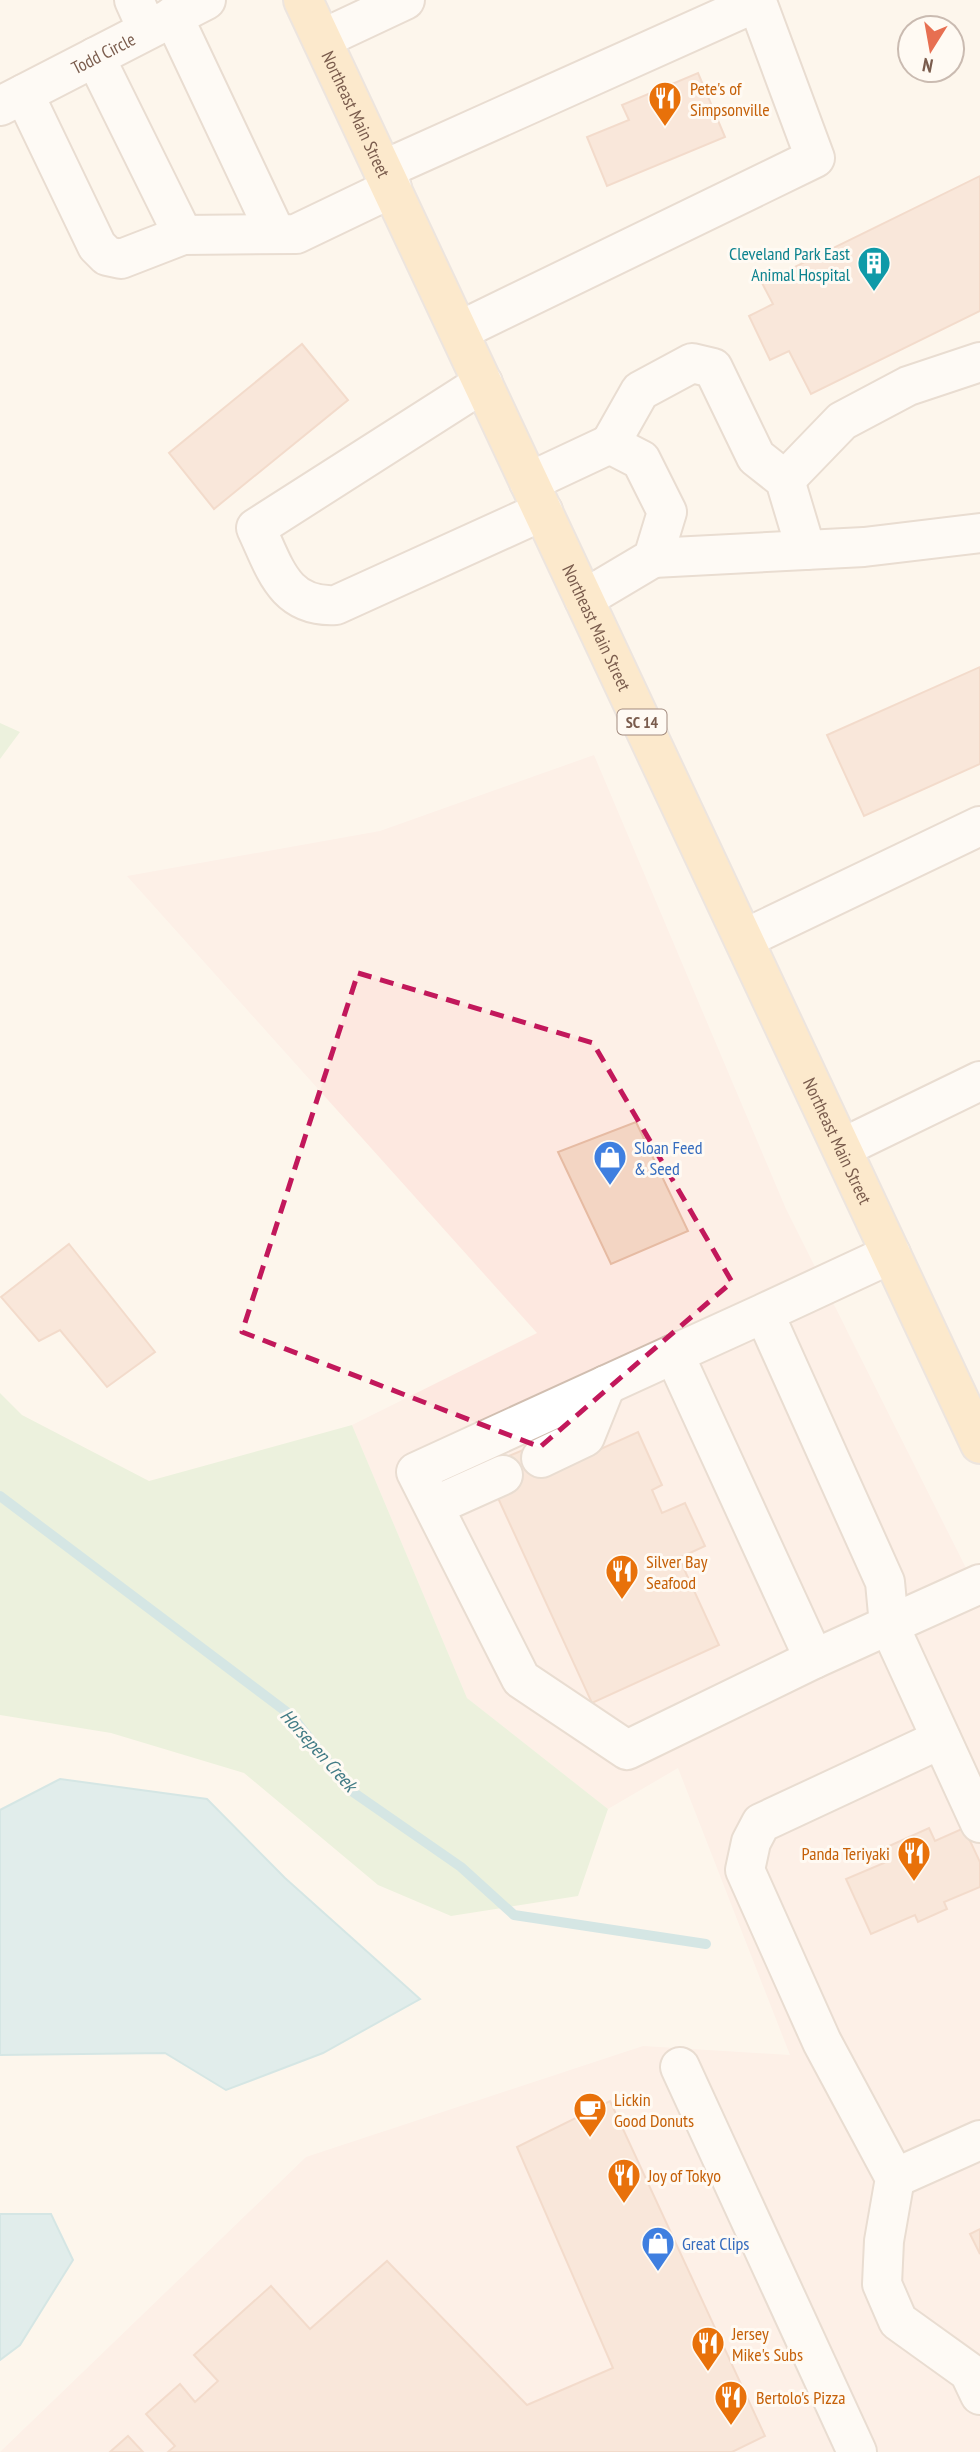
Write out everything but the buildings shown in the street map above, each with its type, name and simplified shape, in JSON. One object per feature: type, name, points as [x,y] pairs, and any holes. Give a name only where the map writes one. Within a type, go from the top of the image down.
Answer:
[{"type":"main road","name":"Northeast Main Street","points":[[303,0],[980,1444]]},
{"type":"street","points":[[322,39],[405,0]]},
{"type":"street","points":[[12,100],[97,246],[107,256],[121,259],[183,235],[296,234],[387,179],[757,2],[815,158],[459,331]]},
{"type":"street","points":[[165,11],[275,234]]},
{"type":"street","name":"Todd Circle","points":[[12,100],[95,57],[165,11]]},
{"type":"street","points":[[95,57],[183,235]]},
{"type":"street","points":[[786,480],[842,421],[908,386],[980,362]]},
{"type":"street","points":[[482,383],[256,528],[280,579],[295,596],[317,606],[336,605],[536,497],[610,444],[640,391],[692,363],[713,368],[756,457],[786,480],[806,550]]},
{"type":"street","points":[[610,444],[641,460],[667,512],[653,558]]},
{"type":"street","points":[[584,599],[653,558],[864,547],[980,533]]},
{"type":"street","points":[[744,939],[980,826]]},
{"type":"street","points":[[842,1148],[980,1081]]},
{"type":"street","points":[[891,1254],[416,1472],[521,1679],[627,1750],[814,1659],[980,1584]]},
{"type":"street","points":[[764,1313],[886,1582],[889,1625],[980,1823]]},
{"type":"street","points":[[674,1354],[814,1659]]},
{"type":"street","points":[[541,1458],[585,1437],[606,1385]]},
{"type":"street","points":[[434,1506],[503,1475]]},
{"type":"street","points":[[942,1739],[761,1823],[751,1842],[745,1870],[821,2042],[895,2178],[884,2241],[882,2284],[898,2321],[976,2378]]},
{"type":"street","points":[[680,2067],[857,2452]]},
{"type":"street","points":[[895,2178],[980,2140]]},
{"type":"highlighted area","points":[[358,973],[593,1043],[732,1282],[540,1447],[242,1332]]},
{"type":"shaded area","points":[[594,755],[786,1209],[980,1596],[980,2452],[0,2452],[306,2157],[643,2046],[790,2055],[678,1768],[608,1809],[467,1698],[352,1425],[537,1333],[127,876],[380,831]]},
{"type":"green space","points":[[0,723],[20,732],[0,759]]},
{"type":"green space","points":[[0,1393],[22,1415],[149,1481],[352,1425],[467,1698],[608,1809],[578,1896],[451,1916],[378,1885],[244,1773],[111,1733],[0,1715]]},
{"type":"water","points":[[60,1779],[207,1799],[285,1878],[420,1999],[323,2053],[226,2090],[165,2053],[0,2055],[0,1810]]},
{"type":"water","points":[[0,2214],[51,2214],[73,2260],[20,2345],[0,2360]]},
{"type":"waterway","name":"Horsepen Creek","points":[[0,1496],[292,1716],[350,1790],[461,1867],[514,1915],[706,1944]]},
{"type":"place","name":"Pete's of Simpsonville","points":[[665,128]]},
{"type":"place","name":"Cleveland Park East Animal Hospital","points":[[874,293]]},
{"type":"place","name":"Sloan Feed & Seed","points":[[610,1187]]},
{"type":"place","name":"Silver Bay Seafood","points":[[622,1601]]},
{"type":"place","name":"Panda Teriyaki","points":[[914,1883]]},
{"type":"place","name":"Lickin Good Donuts","points":[[590,2139]]},
{"type":"place","name":"Joy of Tokyo","points":[[624,2205]]},
{"type":"place","name":"Great Clips","points":[[658,2273]]},
{"type":"place","name":"Jersey Mike's Subs","points":[[708,2373]]},
{"type":"place","name":"Bertolo's Pizza","points":[[731,2427]]}]
